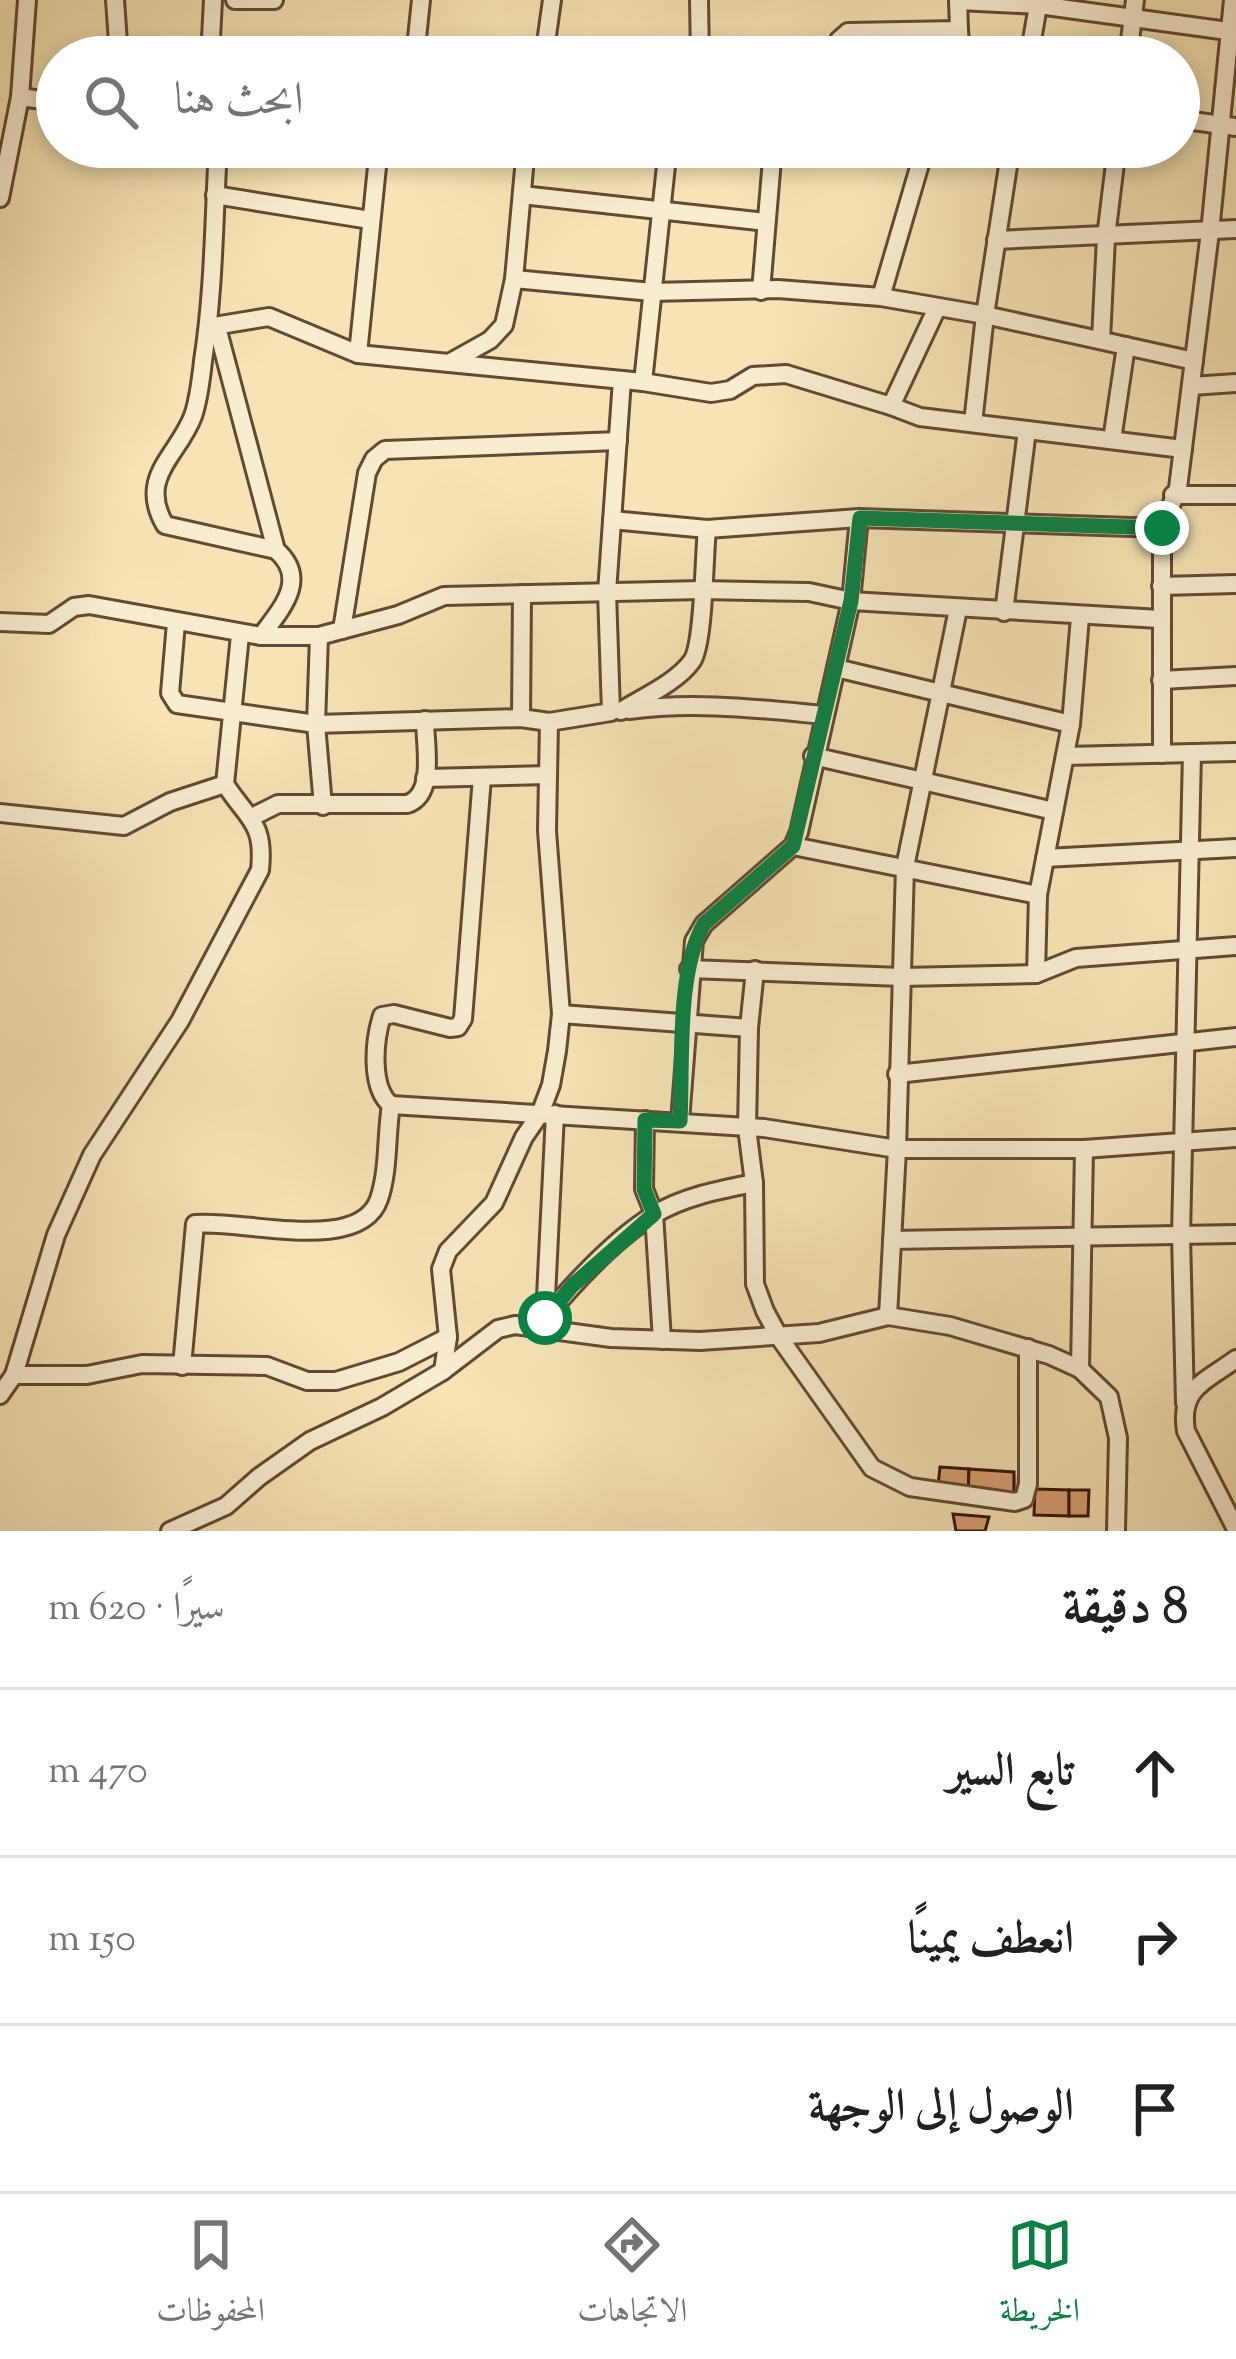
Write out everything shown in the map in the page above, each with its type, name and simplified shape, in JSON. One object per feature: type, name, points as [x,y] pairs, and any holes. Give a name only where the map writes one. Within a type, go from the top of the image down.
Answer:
[{"type":"street","points":[[0,198],[20,97],[27,0]]},
{"type":"street","points":[[115,0],[117,36]]},
{"type":"street","points":[[211,36],[213,0]]},
{"type":"street","points":[[236,0],[274,0]]},
{"type":"street","points":[[417,36],[421,0]]},
{"type":"street","points":[[547,36],[552,0]]},
{"type":"street","points":[[700,0],[700,36]]},
{"type":"street","points":[[959,36],[958,0],[1134,9],[1232,32]]},
{"type":"street","points":[[1162,754],[1162,528],[1183,449],[1228,126],[1233,0]]},
{"type":"street","points":[[1033,36],[1039,3]]},
{"type":"street","points":[[844,36],[848,32],[959,30]]},
{"type":"street","points":[[20,97],[36,99]]},
{"type":"street","points":[[217,168],[213,327],[192,418],[162,466],[155,488],[156,510],[165,525],[277,550],[291,562],[288,595],[261,636]]},
{"type":"street","points":[[358,354],[376,168]]},
{"type":"street","points":[[448,363],[490,340],[504,325],[514,279],[523,168]]},
{"type":"street","points":[[643,382],[666,168]]},
{"type":"street","points":[[761,290],[770,168]]},
{"type":"street","points":[[881,297],[919,168]]},
{"type":"street","points":[[973,424],[1008,168]]},
{"type":"street","points":[[1101,340],[1114,168]]},
{"type":"street","points":[[215,194],[370,220]]},
{"type":"street","points":[[522,195],[766,222]]},
{"type":"street","points":[[996,239],[1236,230]]},
{"type":"street","points":[[514,279],[652,292],[761,290],[881,297],[1194,361]]},
{"type":"street","points":[[891,406],[937,308]]},
{"type":"street","points":[[213,327],[269,316],[358,354],[720,393],[753,376],[786,374],[920,417],[1183,449]]},
{"type":"street","points":[[213,327],[277,550]]},
{"type":"street","points":[[1112,440],[1126,346]]},
{"type":"street","points":[[616,711],[607,592],[622,380]]},
{"type":"street","points":[[1191,386],[1236,383]]},
{"type":"street","points":[[1004,612],[1027,430]]},
{"type":"street","points":[[342,630],[367,473],[385,450],[618,441]]},
{"type":"street","points":[[1174,495],[1236,495]]},
{"type":"street","points":[[612,520],[707,529],[860,518],[1162,528]]},
{"type":"street","points":[[680,1121],[694,940],[704,924],[793,846],[799,832],[851,601],[860,518]]},
{"type":"street","points":[[616,711],[694,659],[707,529]]},
{"type":"street","points":[[1161,586],[1236,584]]},
{"type":"street","points":[[0,622],[49,624],[74,607],[89,605],[240,634],[319,636],[398,615],[444,596],[701,590],[809,592],[851,601],[1160,619]]},
{"type":"street","points":[[521,718],[522,594]]},
{"type":"street","points":[[888,1316],[898,1149],[905,867],[958,609]]},
{"type":"street","points":[[1036,974],[1038,895],[1071,724],[1080,617]]},
{"type":"street","points":[[176,623],[172,701],[230,715],[316,724],[521,718],[549,722],[670,704],[825,715]]},
{"type":"street","points":[[0,1395],[14,1375],[56,1235],[92,1155],[180,1022],[255,882],[262,844],[252,818],[225,784],[240,634]]},
{"type":"street","points":[[319,636],[316,724],[323,806]]},
{"type":"street","points":[[836,668],[1071,724]]},
{"type":"street","points":[[1161,680],[1236,676]]},
{"type":"street","points":[[252,818],[271,805],[418,801],[426,788],[425,720]]},
{"type":"street","points":[[545,1323],[548,1114],[561,1014],[547,831],[549,722]]},
{"type":"street","points":[[1065,756],[1236,752]]},
{"type":"street","points":[[1192,753],[1180,1235],[1186,1431],[1236,1529]]},
{"type":"street","points":[[813,756],[1054,811]]},
{"type":"street","points":[[424,778],[548,775]]},
{"type":"street","points":[[482,777],[463,1019],[458,1027],[450,1028],[394,1014],[382,1016],[377,1083],[380,1095],[391,1105],[680,1121],[898,1149],[1084,1149],[1236,1138]]},
{"type":"street","points":[[0,813],[124,826],[170,802],[225,784]]},
{"type":"street","points":[[793,846],[1038,895]]},
{"type":"street","points":[[1045,858],[1236,848]]},
{"type":"street","points":[[689,969],[902,976],[1036,974],[1069,959],[1236,946]]},
{"type":"street","points":[[755,970],[747,1128],[754,1183],[755,1284],[778,1337],[872,1468],[910,1487],[1016,1502],[1024,1498],[1028,1484],[1028,1348]]},
{"type":"street","points":[[561,1014],[749,1028]]},
{"type":"street","points":[[897,1074],[1236,1037]]},
{"type":"street","points":[[182,1366],[195,1225],[342,1231],[368,1220],[379,1200],[391,1105]]},
{"type":"street","points":[[442,1371],[448,1337],[441,1269],[448,1250],[494,1203],[524,1136],[548,1114]]},
{"type":"street","points":[[645,1120],[644,1189],[654,1214],[662,1340]]},
{"type":"street","points":[[1080,1370],[1084,1149]]},
{"type":"street","points":[[545,1323],[573,1285],[654,1214],[695,1196],[754,1183]]},
{"type":"street","points":[[892,1240],[1236,1234]]},
{"type":"street","points":[[170,1531],[226,1506],[310,1442],[442,1371],[498,1329],[545,1323],[662,1340],[778,1337],[888,1316],[950,1326],[1028,1348],[1096,1381],[1114,1406],[1116,1531]]},
{"type":"street","points":[[14,1375],[87,1375],[142,1364],[267,1366],[307,1381],[336,1381],[398,1362],[448,1337]]},
{"type":"street","points":[[1185,1403],[1189,1393],[1236,1359]]},
{"type":"building","points":[[940,1467],[969,1469],[968,1498],[937,1495]]},
{"type":"building","points":[[969,1469],[1014,1472],[1014,1503],[968,1498]]},
{"type":"building","points":[[1035,1489],[1069,1490],[1069,1516],[1034,1515]]},
{"type":"building","points":[[1069,1490],[1089,1490],[1088,1516],[1069,1516]]},
{"type":"building","points":[[953,1514],[989,1517],[985,1531],[956,1531]]},
{"type":"route","points":[[545,1318],[573,1285],[654,1214],[644,1189],[645,1120],[680,1121],[694,940],[704,924],[793,846],[799,832],[851,601],[860,518],[1162,528]]}]
